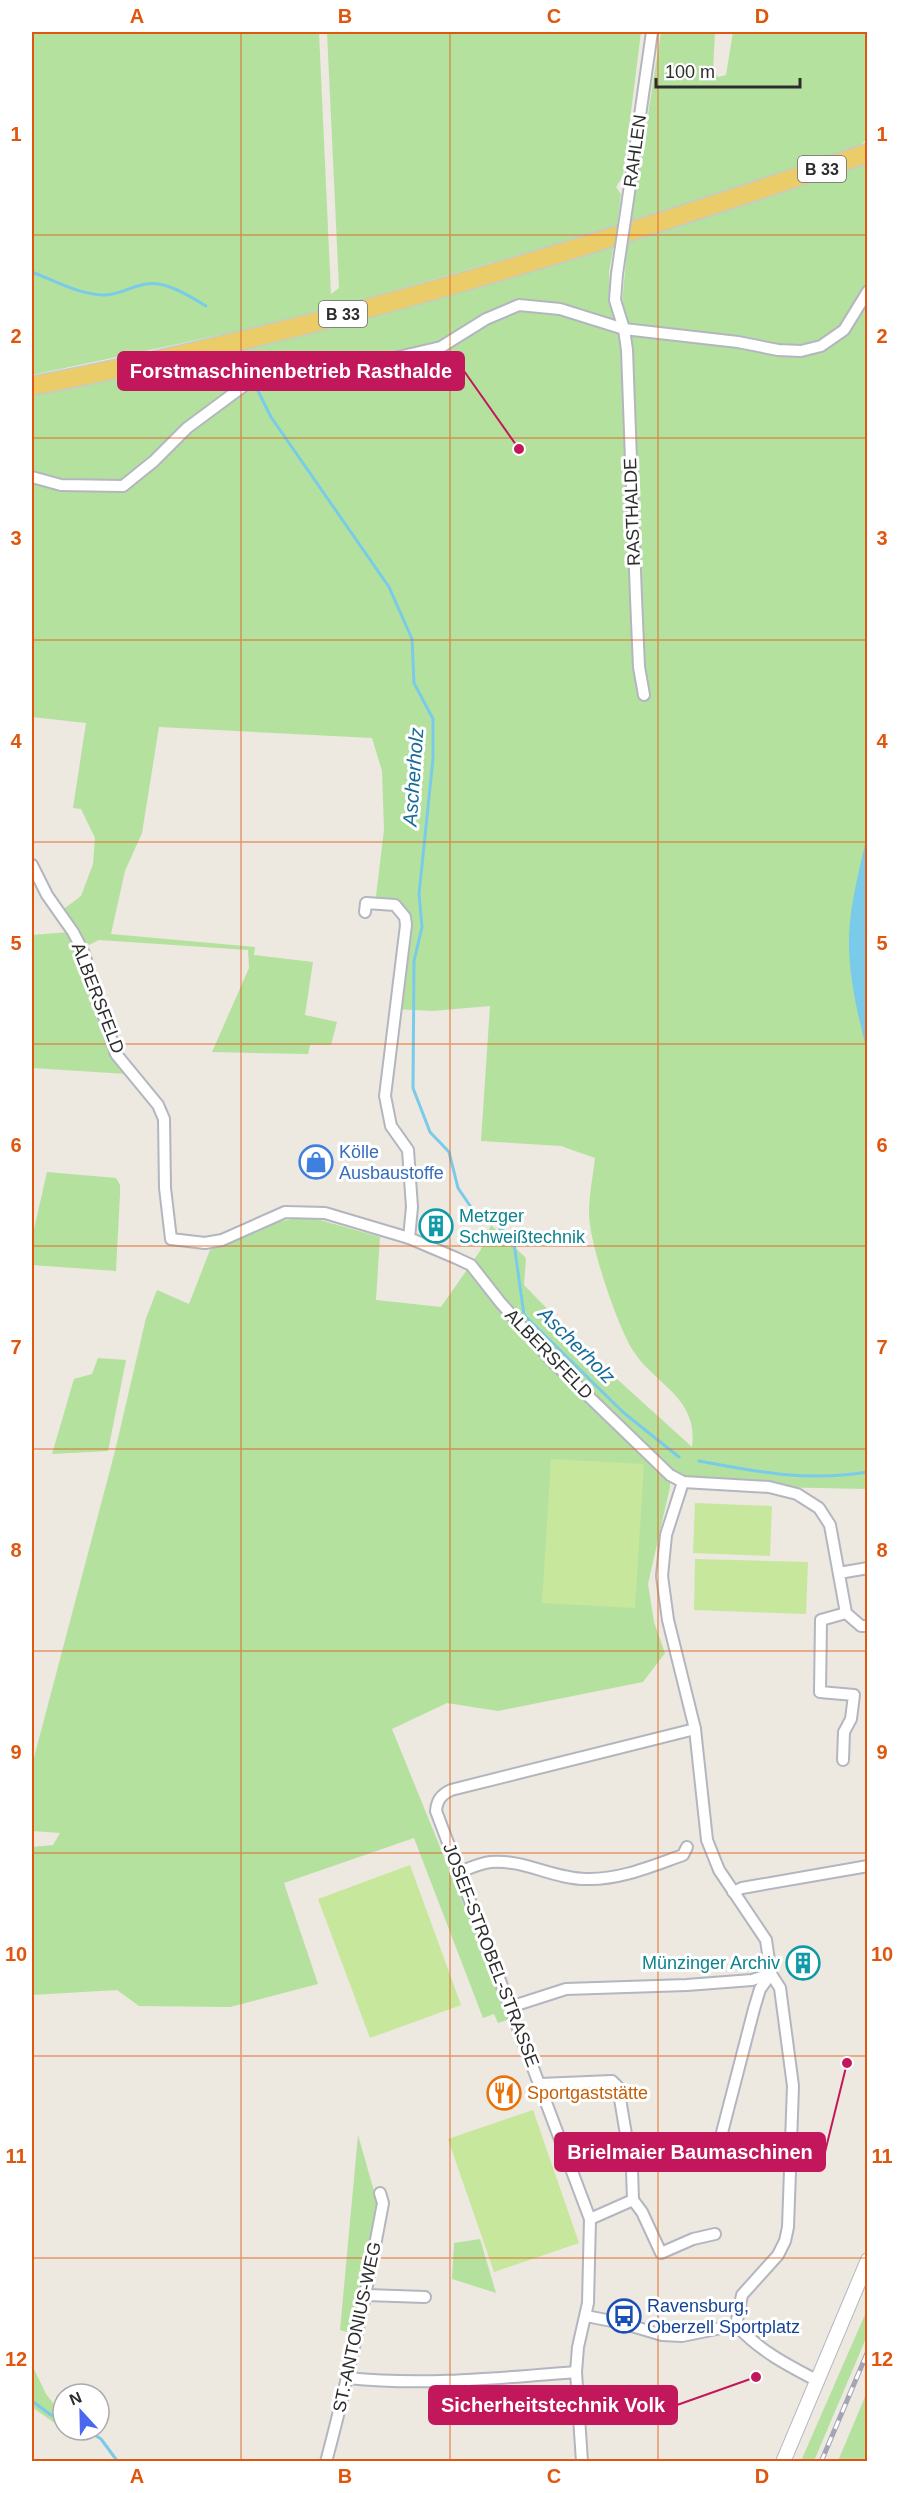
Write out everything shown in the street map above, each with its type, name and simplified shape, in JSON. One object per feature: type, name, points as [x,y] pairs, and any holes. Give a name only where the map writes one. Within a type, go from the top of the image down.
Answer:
[{"type":"main road","name":"B 33","points":[[32,386],[114,370],[460,283],[650,227],[867,153]]},
{"type":"street","name":"RAHLEN","points":[[617,274],[652,32]]},
{"type":"street","name":"RASTHALDE","points":[[617,274],[615,300],[624,328],[627,350],[639,667],[644,695]]},
{"type":"street","points":[[32,477],[61,485],[123,486],[154,461],[187,428],[245,385],[260,377],[306,365],[394,358],[441,347],[486,319],[519,305],[560,309],[624,328],[738,342],[778,350],[801,351],[821,346],[843,330],[867,291]]},
{"type":"street","name":"ALBERSFELD","points":[[32,865],[47,895],[73,932],[83,951],[116,1054],[158,1105],[164,1119],[165,1188],[171,1239],[205,1243],[222,1240],[285,1212],[325,1213],[409,1238],[471,1265],[552,1361],[670,1475],[683,1482]]},
{"type":"street","points":[[365,912],[366,903],[395,905],[405,917],[406,925],[385,1096],[391,1126],[408,1150],[412,1207],[409,1238]]},
{"type":"street","points":[[736,2325],[742,2295],[778,2255],[785,2241],[789,2217],[793,2086],[780,1988],[771,1974],[766,1940],[719,1870],[707,1840],[695,1729],[668,1620],[662,1576],[666,1535],[683,1482],[769,1487],[797,1494],[819,1508],[830,1525],[846,1612],[861,1626],[867,1626]]},
{"type":"street","points":[[839,1573],[867,1568]]},
{"type":"street","points":[[843,1760],[844,1732],[851,1719],[854,1695],[820,1692],[821,1620],[846,1612]]},
{"type":"street","name":"JOSEF-STROBEL-STRASSE","points":[[582,2462],[576,2372],[578,2347],[588,2303],[590,2219],[436,1811],[439,1799],[451,1790],[695,1729]]},
{"type":"street","points":[[460,1872],[492,1862],[522,1865],[583,1880],[605,1879],[628,1874],[683,1855],[687,1847]]},
{"type":"street","points":[[733,1892],[742,1888],[867,1866]]},
{"type":"street","points":[[510,2007],[566,1989],[698,1984],[752,1980],[771,1974]]},
{"type":"street","points":[[717,2152],[760,1989],[771,1974]]},
{"type":"street","points":[[540,2084],[612,2081],[618,2087],[632,2170],[633,2200],[642,2212],[662,2253],[693,2239],[715,2234]]},
{"type":"street","name":"ST.-ANTONIUS-WEG","points":[[326,2462],[348,2378],[366,2295],[383,2203],[380,2193]]},
{"type":"street","points":[[590,2219],[633,2200]]},
{"type":"street","points":[[783,2462],[867,2260]]},
{"type":"street","points":[[366,2295],[425,2297]]},
{"type":"street","points":[[586,2316],[622,2323],[662,2335],[682,2336],[736,2325]]},
{"type":"street","points":[[736,2325],[748,2339],[781,2363],[818,2381]]},
{"type":"street","points":[[348,2378],[393,2383],[444,2382],[576,2372]]},
{"type":"green space","points":[[32,32],[319,32],[331,294],[339,288],[327,32],[641,32],[623,176],[616,187],[621,194],[617,227],[291,320],[32,375]]},
{"type":"green space","points":[[661,32],[715,32],[713,70],[718,77],[726,75],[733,32],[867,32],[867,139],[857,148],[629,226],[634,178],[638,178]]},
{"type":"green space","points":[[867,164],[868,835],[858,878],[868,882],[867,1489],[683,1482],[670,1475],[670,1487],[648,1584],[654,1622],[665,1653],[643,1682],[498,1711],[447,1703],[392,1729],[510,2019],[498,2023],[494,2014],[483,2018],[414,1838],[284,1883],[318,1984],[230,2007],[139,2006],[117,1990],[32,1995],[32,1847],[53,1845],[60,1833],[32,1831],[32,1765],[115,1451],[146,1318],[157,1290],[189,1304],[210,1250],[278,1222],[306,1216],[380,1237],[376,1300],[441,1307],[480,1251],[491,1225],[526,1258],[524,1285],[606,1369],[692,1447],[692,1430],[689,1416],[682,1404],[632,1349],[612,1303],[590,1226],[590,1192],[595,1158],[561,1146],[481,1141],[490,1006],[433,1011],[395,1009],[406,925],[401,909],[375,904],[384,830],[382,771],[372,738],[159,727],[142,833],[125,871],[111,934],[255,947],[254,955],[313,962],[305,1015],[337,1022],[331,1045],[310,1045],[308,1054],[212,1052],[249,968],[248,950],[99,940],[89,945],[61,911],[81,896],[93,864],[95,838],[81,809],[73,808],[86,723],[32,717],[32,392],[614,244],[609,272],[611,304],[622,303],[628,240]]},
{"type":"green space","points":[[70,932],[85,968],[108,1041],[127,1074],[32,1068],[32,935]]},
{"type":"green space","points":[[47,1172],[116,1178],[120,1185],[120,1194],[116,1271],[32,1265],[32,1238]]},
{"type":"green space","points":[[98,1358],[126,1360],[108,1451],[52,1454],[74,1379],[92,1374]]},
{"type":"green space","points":[[551,1459],[644,1464],[635,1608],[542,1603]]},
{"type":"green space","points":[[695,1503],[772,1506],[770,1556],[693,1553]]},
{"type":"green space","points":[[695,1559],[808,1562],[806,1614],[694,1610]]},
{"type":"green space","points":[[410,1865],[461,2005],[370,2038],[318,1899]]},
{"type":"green space","points":[[533,2110],[579,2243],[494,2272],[448,2139]]},
{"type":"green space","points":[[358,2135],[378,2205],[351,2333],[340,2330]]},
{"type":"green space","points":[[480,2239],[496,2293],[452,2279],[454,2243]]},
{"type":"green space","points":[[867,2310],[867,2336],[814,2461],[801,2461]]},
{"type":"green space","points":[[32,2365],[51,2400],[51,2420],[32,2407]]},
{"type":"green space","points":[[867,2392],[867,2461],[838,2461]]},
{"type":"water","points":[[867,835],[868,1052],[860,1024],[849,952],[853,898]]},
{"type":"waterway","name":"Ascherholz","points":[[32,272],[75,289],[102,295],[114,294],[146,284],[162,285],[178,290],[206,306]]},
{"type":"waterway","name":"Ascherholz","points":[[247,368],[251,378]]},
{"type":"waterway","name":"Ascherholz","points":[[254,383],[271,417],[389,587],[412,639],[414,683],[433,719],[433,759],[419,894],[422,927],[414,961],[413,1088],[430,1132],[449,1152],[458,1188],[479,1219]]},
{"type":"waterway","name":"Ascherholz","points":[[500,1229],[513,1236],[524,1315],[624,1413],[679,1457]]},
{"type":"waterway","name":"Ascherholz","points":[[699,1461],[762,1472],[803,1476],[868,1472]]},
{"type":"waterway","points":[[32,2401],[51,2415]]},
{"type":"waterway","points":[[103,2442],[118,2462]]},
{"type":"railway","points":[[821,2462],[868,2351]]},
{"type":"place","name":"Forstmaschinenbetrieb Rasthalde","points":[[519,449]]},
{"type":"place","name":"Kölle Ausbaustoffe","points":[[316,1162]]},
{"type":"place","name":"Metzger Schweißtechnik","points":[[436,1226]]},
{"type":"place","name":"Münzinger Archiv","points":[[803,1963]]},
{"type":"place","name":"Brielmaier Baumaschinen","points":[[847,2063]]},
{"type":"place","name":"Sportgaststätte","points":[[504,2093]]},
{"type":"place","name":"Ravensburg, Oberzell Sportplatz","points":[[624,2316]]},
{"type":"place","name":"Sicherheitstechnik Volk","points":[[756,2377]]}]
